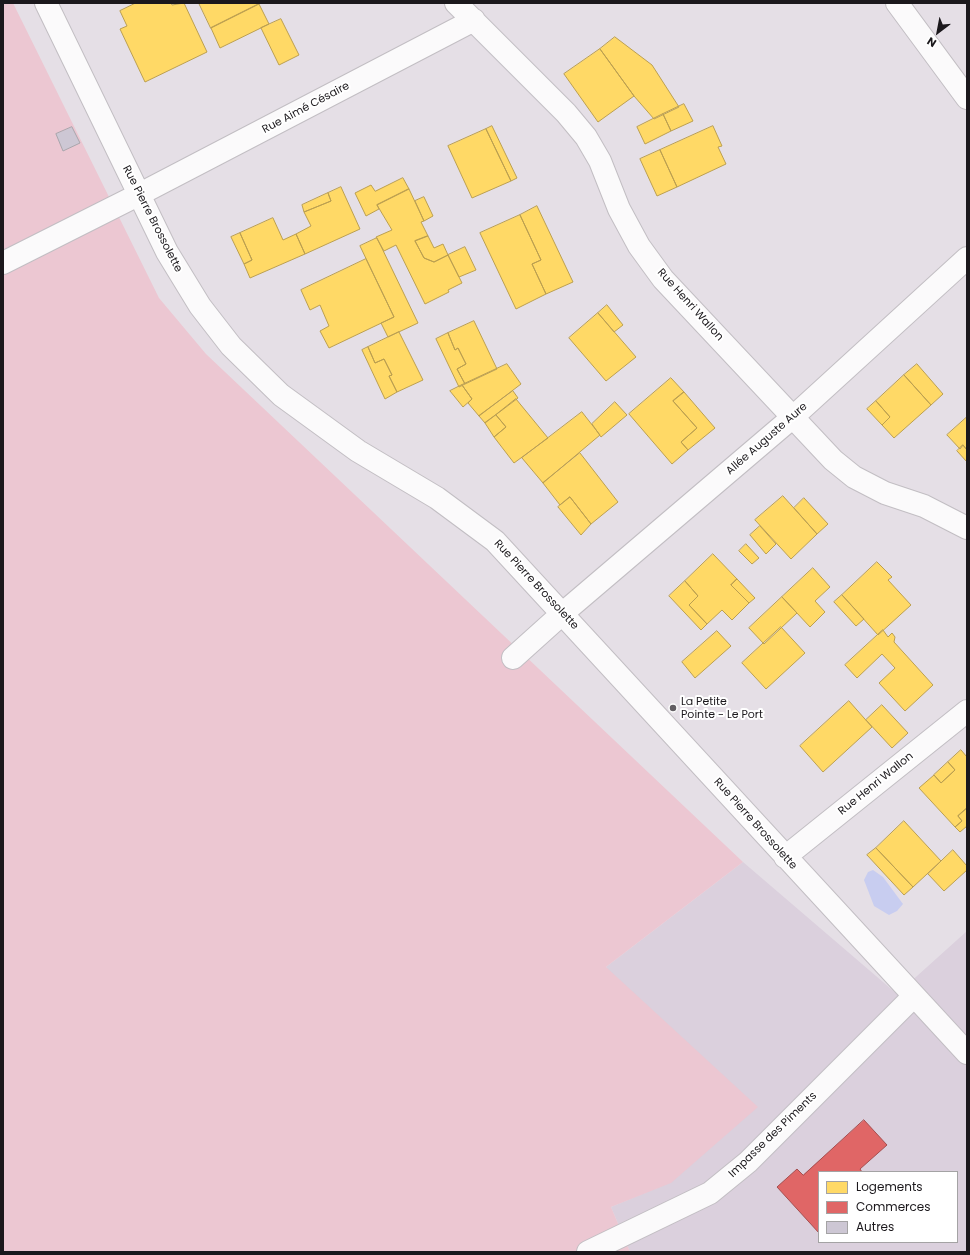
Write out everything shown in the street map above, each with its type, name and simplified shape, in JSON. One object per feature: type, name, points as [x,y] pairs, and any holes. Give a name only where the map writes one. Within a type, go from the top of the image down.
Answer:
[{"type":"street","name":"Rue Pierre Brossolette","points":[[46,3],[167,252],[200,306],[231,346],[281,395],[351,446],[437,498],[495,541],[967,1053]]},
{"type":"street","name":"Rue Henri Wallon","points":[[456,3],[566,113],[586,137],[600,161],[619,209],[640,246],[663,279],[833,460],[854,477],[885,493],[924,506],[967,528]]},
{"type":"street","points":[[897,3],[967,98]]},
{"type":"street","name":"Rue Aimé Césaire","points":[[3,263],[138,195],[474,20]]},
{"type":"street","name":"Allée Auguste Aure","points":[[514,658],[563,613],[793,417],[967,258]]},
{"type":"street","name":"Rue Henri Wallon","points":[[785,857],[967,711]]},
{"type":"street","name":"Impasse des Piments","points":[[588,1252],[710,1193],[748,1162],[914,997]]},
{"type":"shaded area","points":[[3,3],[13,3],[159,298],[206,354],[743,862],[606,967],[758,1107],[671,1183],[611,1207],[630,1252],[3,1252]]},
{"type":"shaded area","points":[[743,862],[897,994],[967,931],[967,1252],[630,1252],[611,1207],[671,1182],[606,967]]},
{"type":"water","points":[[873,870],[883,877],[903,904],[897,911],[889,915],[874,906],[864,880],[868,872]]},
{"type":"building: Logements","points":[[136,3],[171,3],[172,5],[184,3],[207,52],[145,82],[120,29],[127,26],[120,11]]},
{"type":"building: Logements","points":[[199,3],[259,3],[259,4],[211,28]]},
{"type":"building: Logements","points":[[259,4],[269,24],[220,48],[211,28]]},
{"type":"building: Logements","points":[[281,19],[299,55],[279,65],[261,28]]},
{"type":"building: Logements","points":[[615,37],[652,65],[679,107],[654,119],[634,96],[600,49]]},
{"type":"building: Logements","points":[[600,49],[634,96],[598,122],[564,74]]},
{"type":"building: Logements","points":[[684,104],[693,121],[671,131],[663,114]]},
{"type":"building: Logements","points":[[663,114],[671,131],[645,144],[637,127]]},
{"type":"building: Logements","points":[[492,126],[517,178],[511,181],[486,129]]},
{"type":"building: Logements","points":[[713,126],[722,146],[718,147],[726,164],[677,187],[660,150]]},
{"type":"building: Logements","points":[[486,129],[511,181],[472,198],[448,146]]},
{"type":"building: Logements","points":[[660,150],[677,187],[657,196],[640,159]]},
{"type":"building: Logements","points":[[403,178],[409,189],[377,205],[379,209],[366,216],[355,193],[371,185],[375,191]]},
{"type":"building: Logements","points":[[341,187],[360,229],[305,254],[296,234],[311,226],[304,212],[331,201],[328,193]]},
{"type":"building: Logements","points":[[409,189],[424,221],[421,222],[428,236],[415,241],[424,258],[434,262],[448,255],[462,283],[448,290],[449,292],[425,304],[396,245],[384,251],[376,237],[392,230],[377,205]]},
{"type":"building: Logements","points":[[328,193],[331,201],[304,212],[302,205]]},
{"type":"building: Logements","points":[[424,197],[433,216],[424,221],[415,201]]},
{"type":"building: Logements","points":[[537,206],[573,282],[546,294],[532,264],[541,260],[520,215]]},
{"type":"building: Logements","points":[[520,215],[541,260],[532,264],[546,294],[516,309],[480,233]]},
{"type":"building: Logements","points":[[273,218],[283,240],[296,234],[305,254],[250,278],[244,264],[252,260],[240,233]]},
{"type":"building: Logements","points":[[240,233],[252,260],[244,264],[231,237]]},
{"type":"building: Logements","points":[[428,236],[434,248],[443,244],[448,255],[434,262],[424,258],[415,241]]},
{"type":"building: Logements","points":[[377,238],[418,323],[388,337],[381,323],[394,317],[360,246]]},
{"type":"building: Logements","points":[[465,247],[476,270],[459,277],[448,255]]},
{"type":"building: Logements","points":[[366,259],[394,317],[329,348],[320,331],[329,326],[320,305],[310,310],[301,290]]},
{"type":"building: Logements","points":[[607,305],[623,325],[614,332],[598,313]]},
{"type":"building: Logements","points":[[598,313],[636,357],[606,381],[569,338]]},
{"type":"building: Logements","points":[[474,321],[497,369],[465,384],[457,369],[466,364],[458,348],[455,350],[448,333]]},
{"type":"building: Logements","points":[[399,332],[423,380],[397,392],[389,376],[392,375],[384,359],[375,363],[368,347]]},
{"type":"building: Logements","points":[[448,333],[455,350],[458,348],[466,364],[457,369],[465,384],[459,387],[436,339]]},
{"type":"building: Logements","points":[[368,347],[375,363],[384,359],[392,375],[389,376],[397,392],[385,399],[362,350]]},
{"type":"building: Logements","points":[[507,364],[521,384],[479,416],[468,403],[472,399],[462,385]]},
{"type":"building: Logements","points":[[917,364],[943,394],[931,405],[904,375]]},
{"type":"building: Logements","points":[[904,375],[931,405],[894,438],[882,425],[890,417],[876,401]]},
{"type":"building: Logements","points":[[671,378],[684,392],[673,401],[697,428],[681,442],[688,450],[672,464],[629,414]]},
{"type":"building: Logements","points":[[462,385],[472,399],[463,407],[450,391]]},
{"type":"building: Logements","points":[[513,391],[518,398],[485,423],[479,416]]},
{"type":"building: Logements","points":[[684,392],[715,428],[688,450],[681,442],[697,428],[673,401]]},
{"type":"building: Logements","points":[[516,399],[548,438],[514,463],[494,437],[506,427],[496,415]]},
{"type":"building: Logements","points":[[876,401],[890,417],[882,425],[867,409]]},
{"type":"building: Logements","points":[[615,402],[627,415],[601,437],[592,424]]},
{"type":"building: Logements","points":[[582,412],[600,435],[543,483],[522,458]]},
{"type":"building: Logements","points":[[496,415],[506,427],[494,437],[485,423]]},
{"type":"building: Logements","points":[[967,417],[967,450],[963,445],[960,449],[947,435]]},
{"type":"building: Logements","points":[[963,445],[967,450],[967,462],[957,451]]},
{"type":"building: Logements","points":[[580,453],[618,502],[591,524],[570,497],[560,505],[543,483]]},
{"type":"building: Logements","points":[[783,496],[817,534],[791,559],[755,520]]},
{"type":"building: Logements","points":[[570,497],[591,524],[581,535],[558,507]]},
{"type":"building: Logements","points":[[804,498],[828,524],[817,534],[794,508]]},
{"type":"building: Logements","points":[[760,526],[776,544],[766,554],[750,535]]},
{"type":"building: Logements","points":[[746,544],[759,558],[752,564],[739,551]]},
{"type":"building: Logements","points":[[713,554],[737,579],[731,585],[749,603],[732,620],[722,610],[707,624],[689,605],[698,596],[685,581]]},
{"type":"building: Logements","points":[[877,562],[892,577],[888,580],[911,605],[878,635],[842,595]]},
{"type":"building: Logements","points":[[813,568],[830,587],[815,601],[825,612],[810,627],[782,597]]},
{"type":"building: Logements","points":[[737,579],[755,598],[749,603],[731,585]]},
{"type":"building: Logements","points":[[685,581],[698,596],[689,605],[707,624],[701,630],[669,596]]},
{"type":"building: Logements","points":[[842,595],[864,619],[856,626],[834,602]]},
{"type":"building: Logements","points":[[782,597],[797,613],[764,644],[749,628]]},
{"type":"building: Logements","points":[[781,627],[805,653],[766,689],[742,663]]},
{"type":"building: Logements","points":[[883,630],[888,637],[892,633],[895,637],[894,642],[933,685],[905,711],[879,683],[895,668],[882,654],[857,678],[845,665]]},
{"type":"building: Logements","points":[[717,631],[731,646],[695,678],[682,662]]},
{"type":"building: Logements","points":[[849,701],[872,727],[823,772],[800,746]]},
{"type":"building: Logements","points":[[882,705],[908,733],[892,748],[866,720]]},
{"type":"building: Logements","points":[[961,750],[967,757],[967,808],[958,816],[962,821],[955,827],[919,788],[934,775],[941,783],[955,770],[948,762]]},
{"type":"building: Logements","points":[[948,762],[955,770],[941,783],[934,775]]},
{"type":"building: Logements","points":[[967,808],[967,826],[960,832],[955,827],[962,821],[958,816]]},
{"type":"building: Logements","points":[[904,821],[941,861],[913,887],[876,848]]},
{"type":"building: Logements","points":[[876,848],[913,887],[904,895],[867,855]]},
{"type":"building: Logements","points":[[953,850],[967,866],[967,870],[944,891],[928,874]]},
{"type":"building: Commerces","points":[[864,1120],[887,1145],[860,1169],[861,1171],[818,1171],[818,1232],[777,1187],[797,1169],[803,1175]]},
{"type":"building: Autres","points":[[72,127],[80,143],[63,151],[56,134]]},
{"type":"place","name":"La Petite Pointe - Le Port","points":[[673,708]]}]
